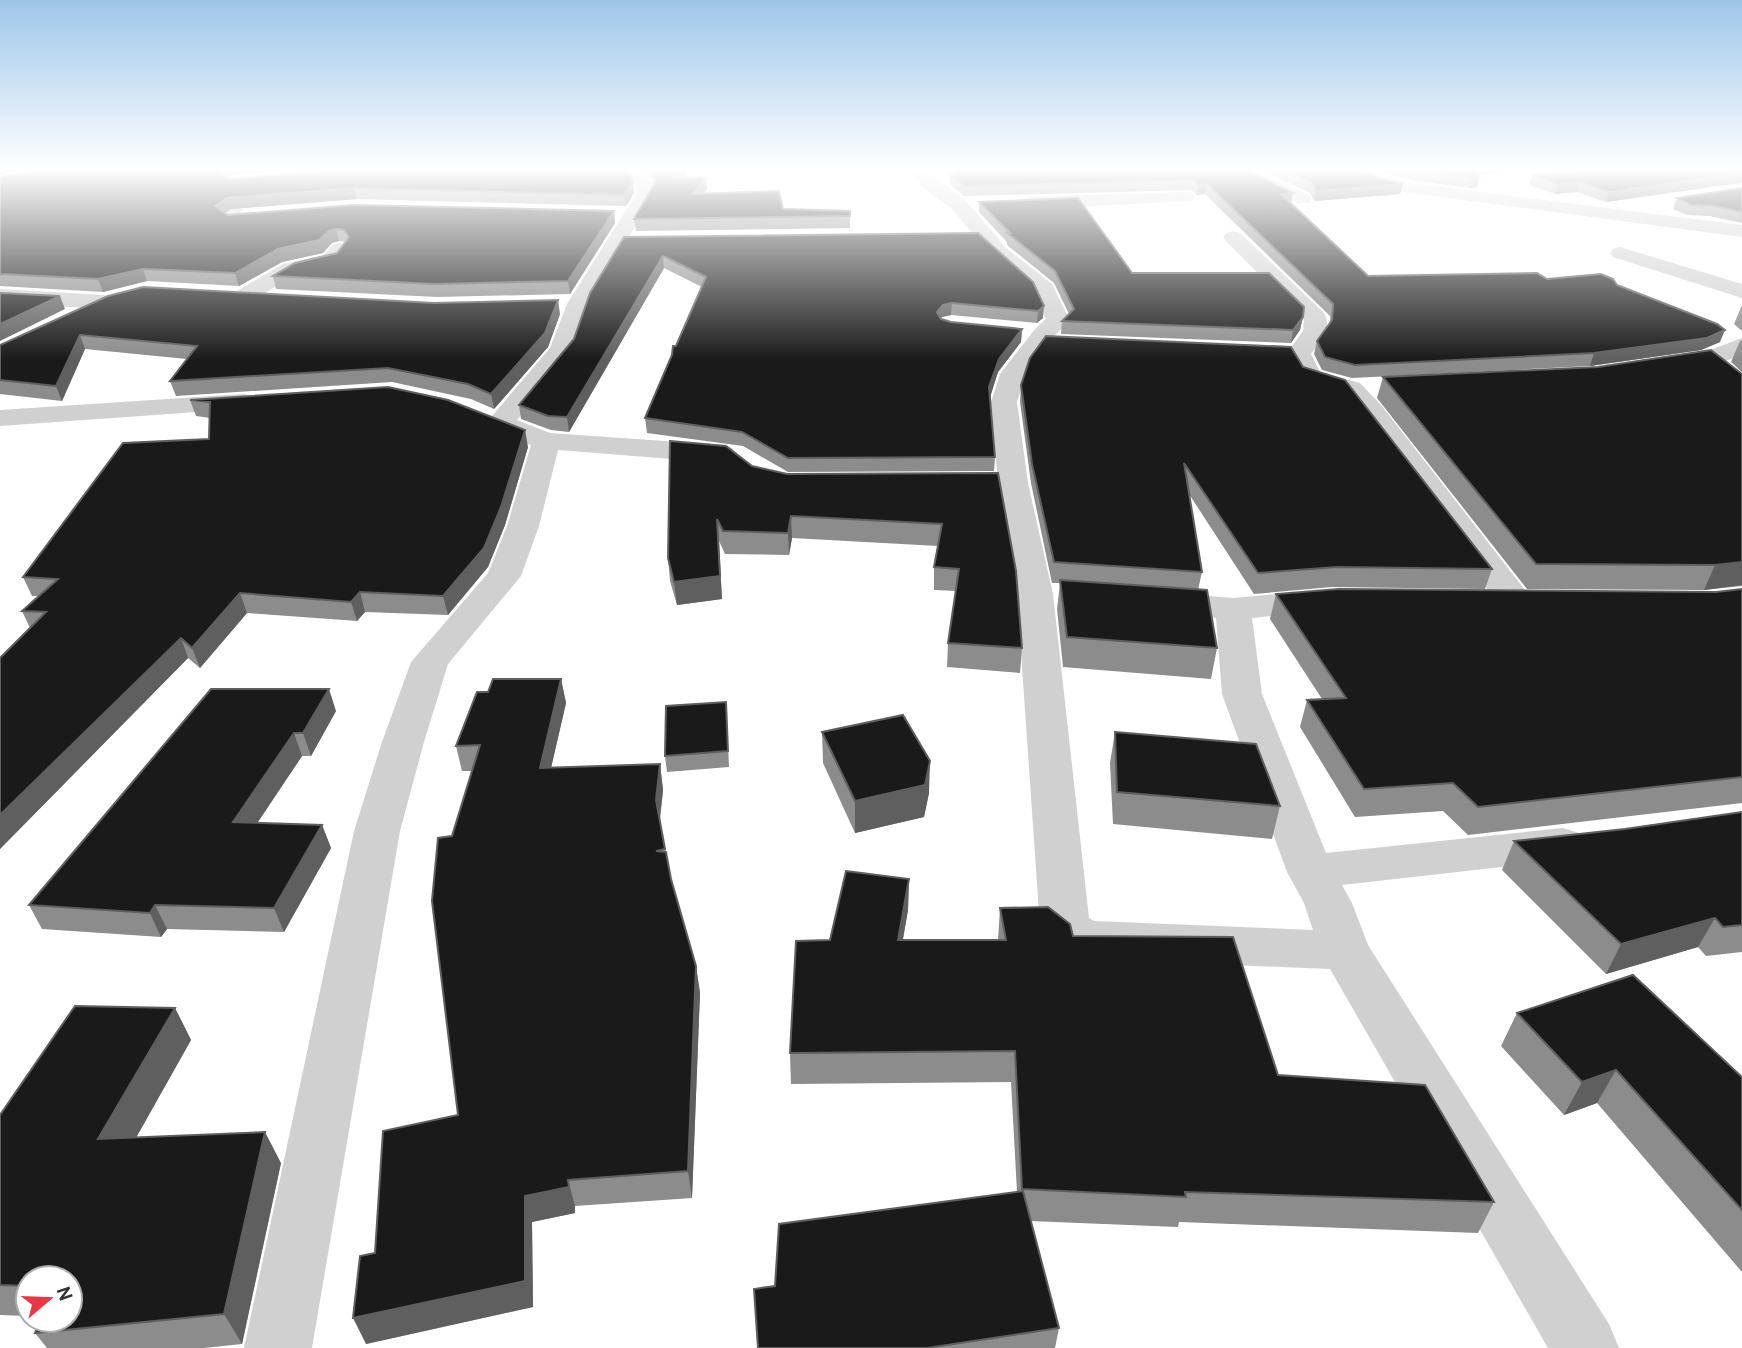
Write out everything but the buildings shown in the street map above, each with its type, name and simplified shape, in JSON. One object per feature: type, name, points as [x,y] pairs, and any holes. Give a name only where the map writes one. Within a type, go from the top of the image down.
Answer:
[{"type":"street","points":[[620,234],[565,304],[562,350],[490,419],[546,441],[717,453],[738,457],[747,463]]},
{"type":"street","points":[[956,235],[982,235],[1044,289],[1058,320],[1013,374],[1004,402],[1000,483],[1054,596],[1065,927],[1085,940],[1345,950]]},
{"type":"street","points":[[1233,237],[1316,318],[1314,331],[1299,354]]},
{"type":"street","points":[[245,296],[289,268],[331,260],[340,249]]},
{"type":"street","points":[[1620,253],[1742,291]]},
{"type":"street","points":[[219,294],[280,298]]},
{"type":"street","points":[[0,296],[115,299],[58,325]]},
{"type":"street","points":[[1643,370],[1708,360],[1742,345],[1721,329]]},
{"type":"street","points":[[1217,350],[1299,354]]},
{"type":"street","points":[[1299,354],[1308,377],[1351,389],[1389,388]]},
{"type":"street","points":[[1708,360],[1734,380]]},
{"type":"street","points":[[1351,389],[1529,603],[1479,602]]},
{"type":"street","points":[[0,418],[266,401]]},
{"type":"street","points":[[278,1348],[330,1065],[372,857],[403,742],[430,662],[504,576],[523,526],[546,441]]},
{"type":"street","points":[[1180,605],[1233,609],[1356,600]]},
{"type":"street","points":[[1233,609],[1242,694],[1310,872],[1328,903],[1345,950],[1585,1348]]},
{"type":"street","points":[[1310,872],[1597,840]]}]
